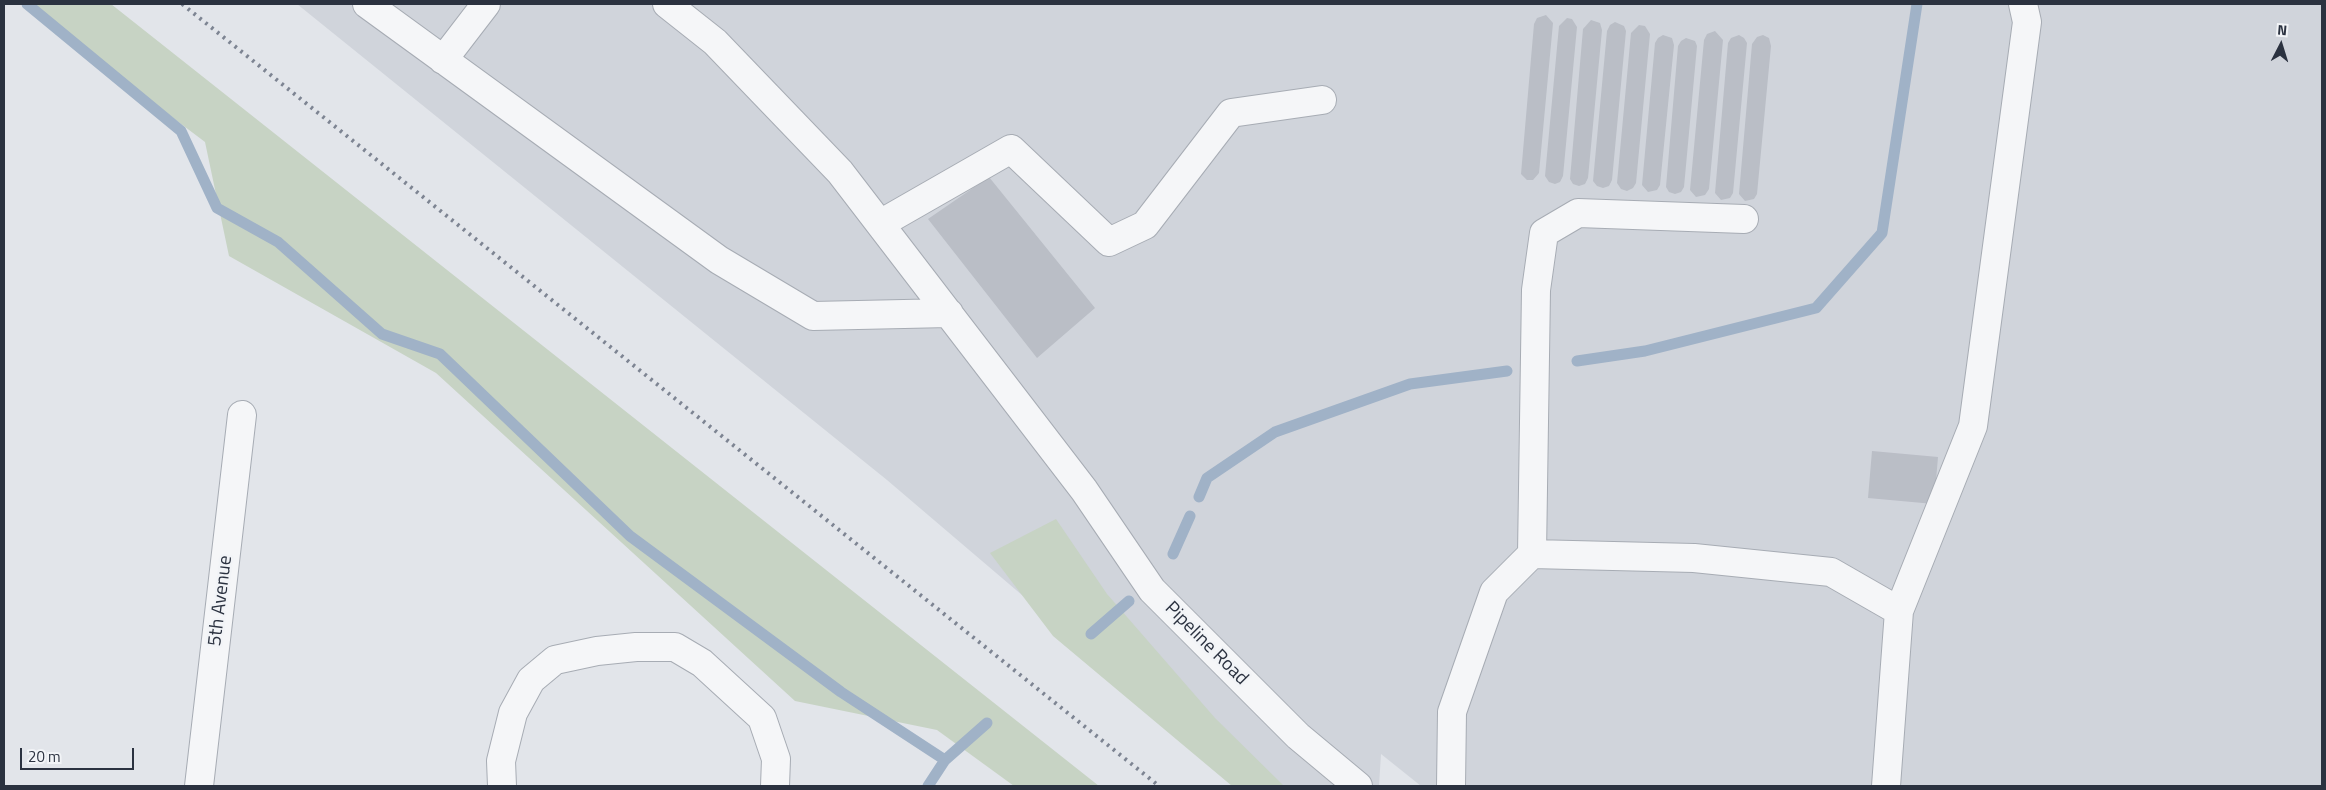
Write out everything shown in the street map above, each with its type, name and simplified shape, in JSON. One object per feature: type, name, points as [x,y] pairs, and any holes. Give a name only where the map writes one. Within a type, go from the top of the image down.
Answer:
[{"type":"street","points":[[367,4],[719,260],[813,316],[949,314]]},
{"type":"street","points":[[443,60],[486,4]]},
{"type":"street","name":"Pipeline Road","points":[[666,4],[715,42],[840,172],[1077,482],[1152,590],[1298,736],[1358,786]]},
{"type":"street","points":[[1886,786],[1899,611],[1973,426],[2027,22],[2023,4]]},
{"type":"street","points":[[880,224],[1011,149],[1109,242],[1145,225],[1231,113],[1322,100]]},
{"type":"street","points":[[1451,786],[1452,712],[1455,703],[1494,592],[1532,554],[1536,290],[1544,233],[1578,213],[1744,219]]},
{"type":"street","name":"5th Avenue","points":[[199,786],[242,416]]},
{"type":"street","points":[[1532,554],[1694,558],[1831,572],[1899,611]]},
{"type":"street","points":[[502,786],[501,761],[513,714],[531,680],[554,660],[597,651],[636,647],[675,647],[702,663],[762,718],[776,759],[775,786]]},
{"type":"shaded area","points":[[297,4],[2322,4],[2322,786],[1421,786],[1381,754],[1379,786],[1246,786],[887,480]]},
{"type":"green space","points":[[22,4],[111,4],[1099,786],[1014,786],[937,730],[795,701],[436,373],[229,256],[205,142]]},
{"type":"green space","points":[[1056,519],[1107,594],[1215,718],[1284,786],[1232,786],[1053,636],[990,553]]},
{"type":"building","points":[[1546,15],[1553,23],[1539,173],[1533,180],[1527,180],[1521,174],[1534,24],[1537,18]]},
{"type":"building","points":[[1567,18],[1572,19],[1577,27],[1563,176],[1560,182],[1555,184],[1549,182],[1545,176],[1559,26]]},
{"type":"building","points":[[1591,20],[1600,23],[1602,30],[1588,178],[1585,184],[1579,186],[1573,184],[1570,179],[1583,29]]},
{"type":"building","points":[[1615,22],[1624,26],[1626,31],[1612,180],[1609,186],[1603,188],[1597,186],[1593,181],[1607,31],[1610,25]]},
{"type":"building","points":[[1639,25],[1645,26],[1650,34],[1636,183],[1633,188],[1627,191],[1621,189],[1617,183],[1631,33]]},
{"type":"building","points":[[1715,31],[1723,40],[1709,189],[1705,195],[1696,197],[1690,190],[1704,40],[1707,34]]},
{"type":"building","points":[[1663,35],[1672,38],[1674,45],[1660,185],[1657,190],[1648,192],[1642,185],[1655,43]]},
{"type":"building","points":[[1739,35],[1747,43],[1733,193],[1730,198],[1721,200],[1715,193],[1728,43],[1731,38]]},
{"type":"building","points":[[1763,35],[1769,38],[1771,46],[1757,194],[1754,199],[1745,201],[1739,194],[1752,44],[1757,37]]},
{"type":"building","points":[[1686,38],[1695,41],[1697,46],[1684,187],[1681,192],[1675,194],[1669,192],[1666,187],[1678,46]]},
{"type":"building","points":[[989,177],[1095,308],[1037,358],[928,219]]},
{"type":"building","points":[[1872,451],[1938,457],[1934,504],[1868,498]]},
{"type":"waterway","points":[[27,4],[181,131],[217,208],[278,242],[382,334],[440,354],[630,536],[841,692],[945,760]]},
{"type":"waterway","points":[[1577,361],[1645,351],[1816,308],[1882,233],[1917,4]]},
{"type":"waterway","points":[[1199,497],[1207,478],[1275,432],[1410,384],[1507,371]]},
{"type":"waterway","points":[[1173,554],[1190,516]]},
{"type":"waterway","points":[[1091,634],[1129,601]]},
{"type":"waterway","points":[[928,786],[945,760],[987,723]]},
{"type":"railway","points":[[182,4],[1159,786]]}]
